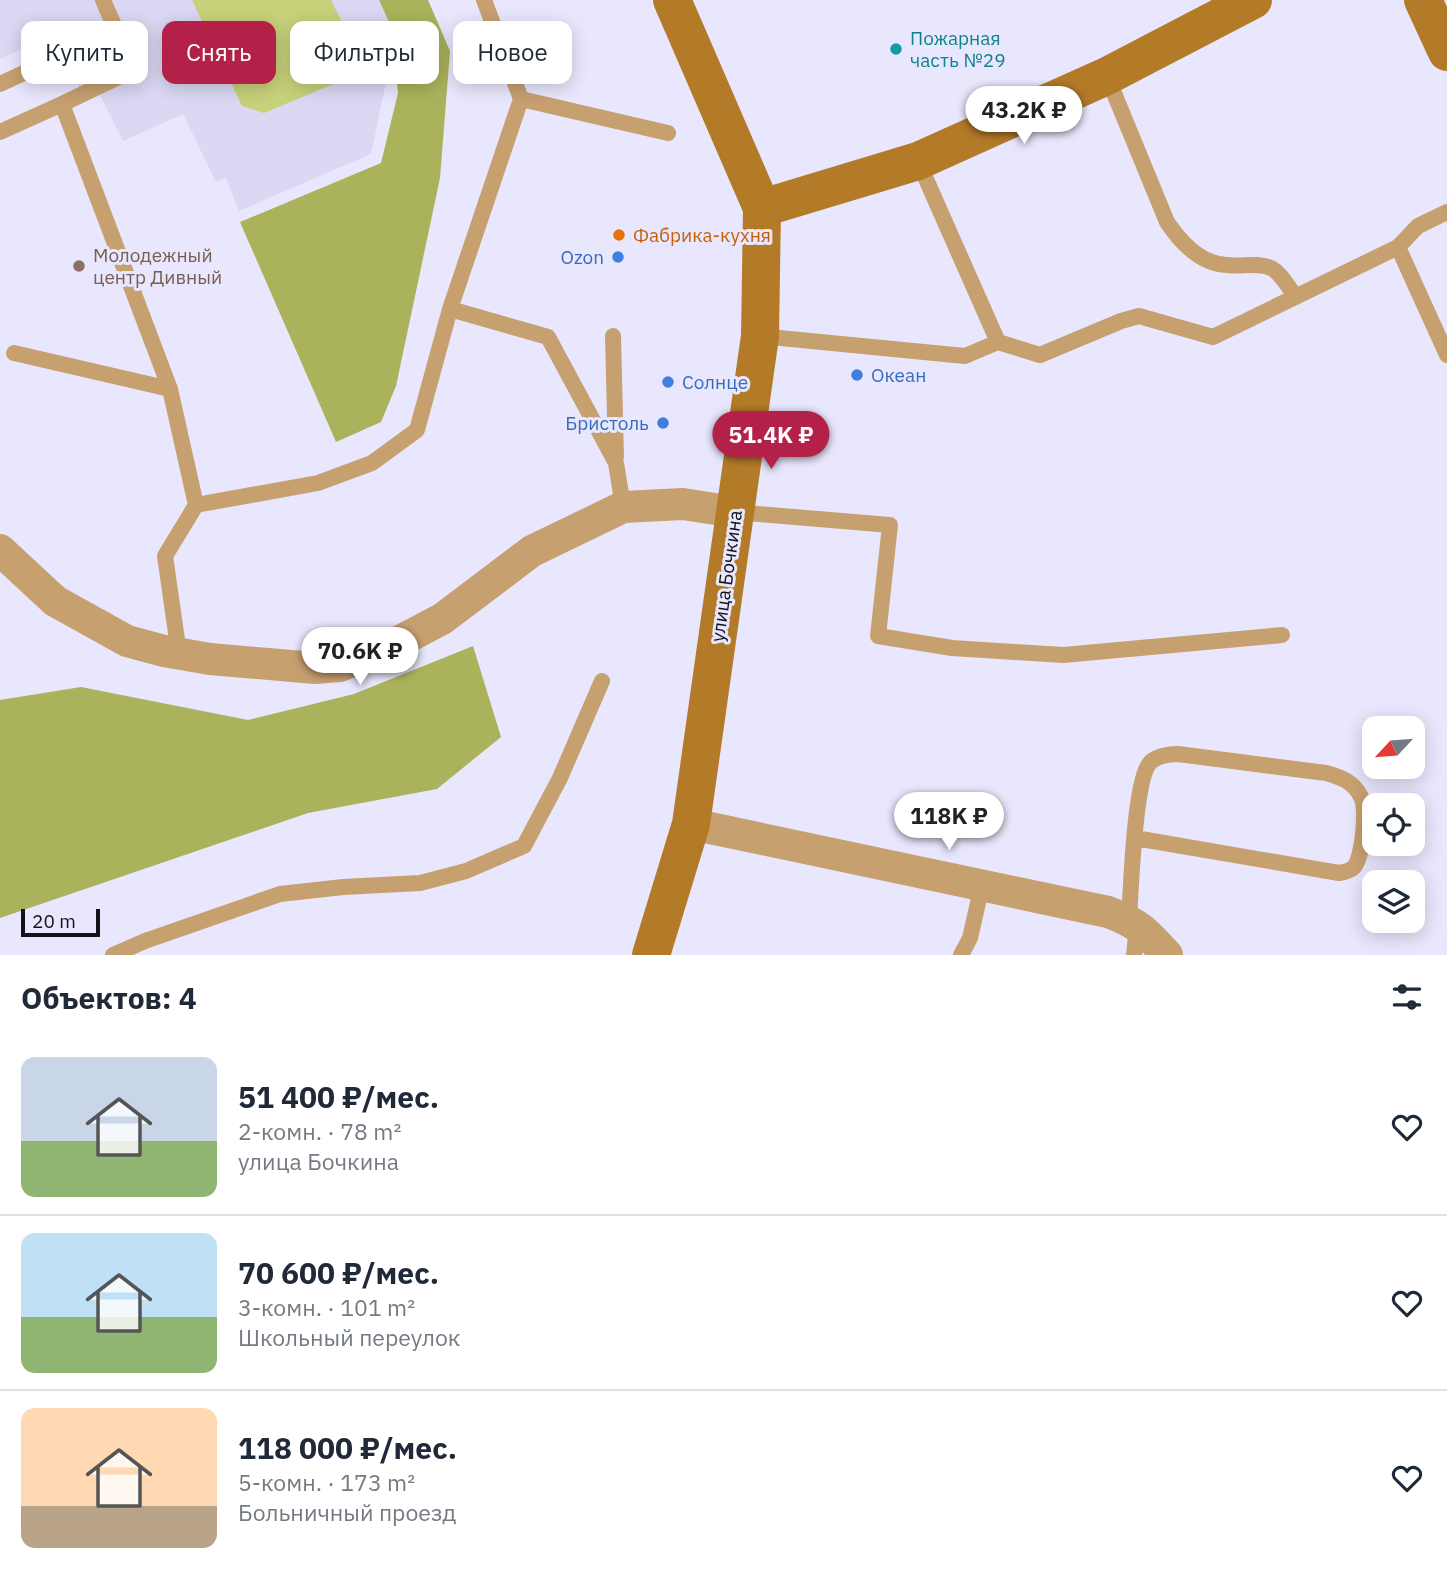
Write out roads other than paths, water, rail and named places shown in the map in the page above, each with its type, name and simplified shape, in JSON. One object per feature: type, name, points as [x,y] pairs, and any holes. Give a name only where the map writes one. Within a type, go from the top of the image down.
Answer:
[{"type":"main road","name":"улица Бочкина","points":[[651,955],[691,824],[760,337],[762,208],[673,0]]},
{"type":"main road","points":[[762,208],[918,162],[1107,76],[1253,0]]},
{"type":"main road","points":[[1423,0],[1447,52]]},
{"type":"street","points":[[0,550],[55,601],[127,640],[179,653],[262,665],[315,668],[340,666],[378,651],[442,619],[532,551],[623,507],[682,504],[734,512]]},
{"type":"street","points":[[691,824],[1108,912],[1167,955]]},
{"type":"lane","points":[[103,0],[112,21]]},
{"type":"lane","points":[[196,505],[318,483],[372,463],[417,430],[450,309],[521,99],[484,0]]},
{"type":"lane","points":[[0,84],[21,74]]},
{"type":"lane","points":[[1107,76],[1167,222],[1180,241],[1210,263],[1228,266],[1252,264],[1273,269],[1296,297]]},
{"type":"lane","points":[[0,132],[104,84]]},
{"type":"lane","points":[[521,99],[668,134]]},
{"type":"lane","points":[[62,104],[170,389],[196,505],[165,556],[179,653]]},
{"type":"lane","points":[[918,162],[998,342]]},
{"type":"lane","points":[[760,337],[965,356],[998,342],[1040,355],[1139,316],[1213,337],[1398,247],[1418,226],[1447,212]]},
{"type":"lane","points":[[1398,247],[1447,355]]},
{"type":"lane","points":[[450,309],[548,337],[616,463]]},
{"type":"lane","points":[[613,336],[616,463],[623,507]]},
{"type":"lane","points":[[14,353],[170,389]]},
{"type":"lane","points":[[734,512],[890,526],[878,636],[952,648],[1063,655],[1282,635]]},
{"type":"lane","points":[[113,955],[145,941],[280,894],[420,883],[466,872],[524,846],[560,778],[602,681]]},
{"type":"lane","points":[[1134,933],[1135,838],[1142,778],[1150,762],[1167,754],[1178,754],[1334,775],[1353,784],[1362,798],[1365,810],[1359,859],[1353,868],[1339,873],[1135,838]]},
{"type":"lane","points":[[961,955],[970,938],[982,886]]},
{"type":"place","name":"Пожарная часть №29","points":[[896,49]]},
{"type":"place","name":"Фабрика-кухня","points":[[619,235]]},
{"type":"place","name":"Ozon","points":[[618,257]]},
{"type":"place","name":"Молодежный центр Дивный","points":[[79,266]]},
{"type":"place","name":"Океан","points":[[857,375]]},
{"type":"place","name":"Солнце","points":[[668,382]]},
{"type":"place","name":"Бристоль","points":[[663,423]]}]
